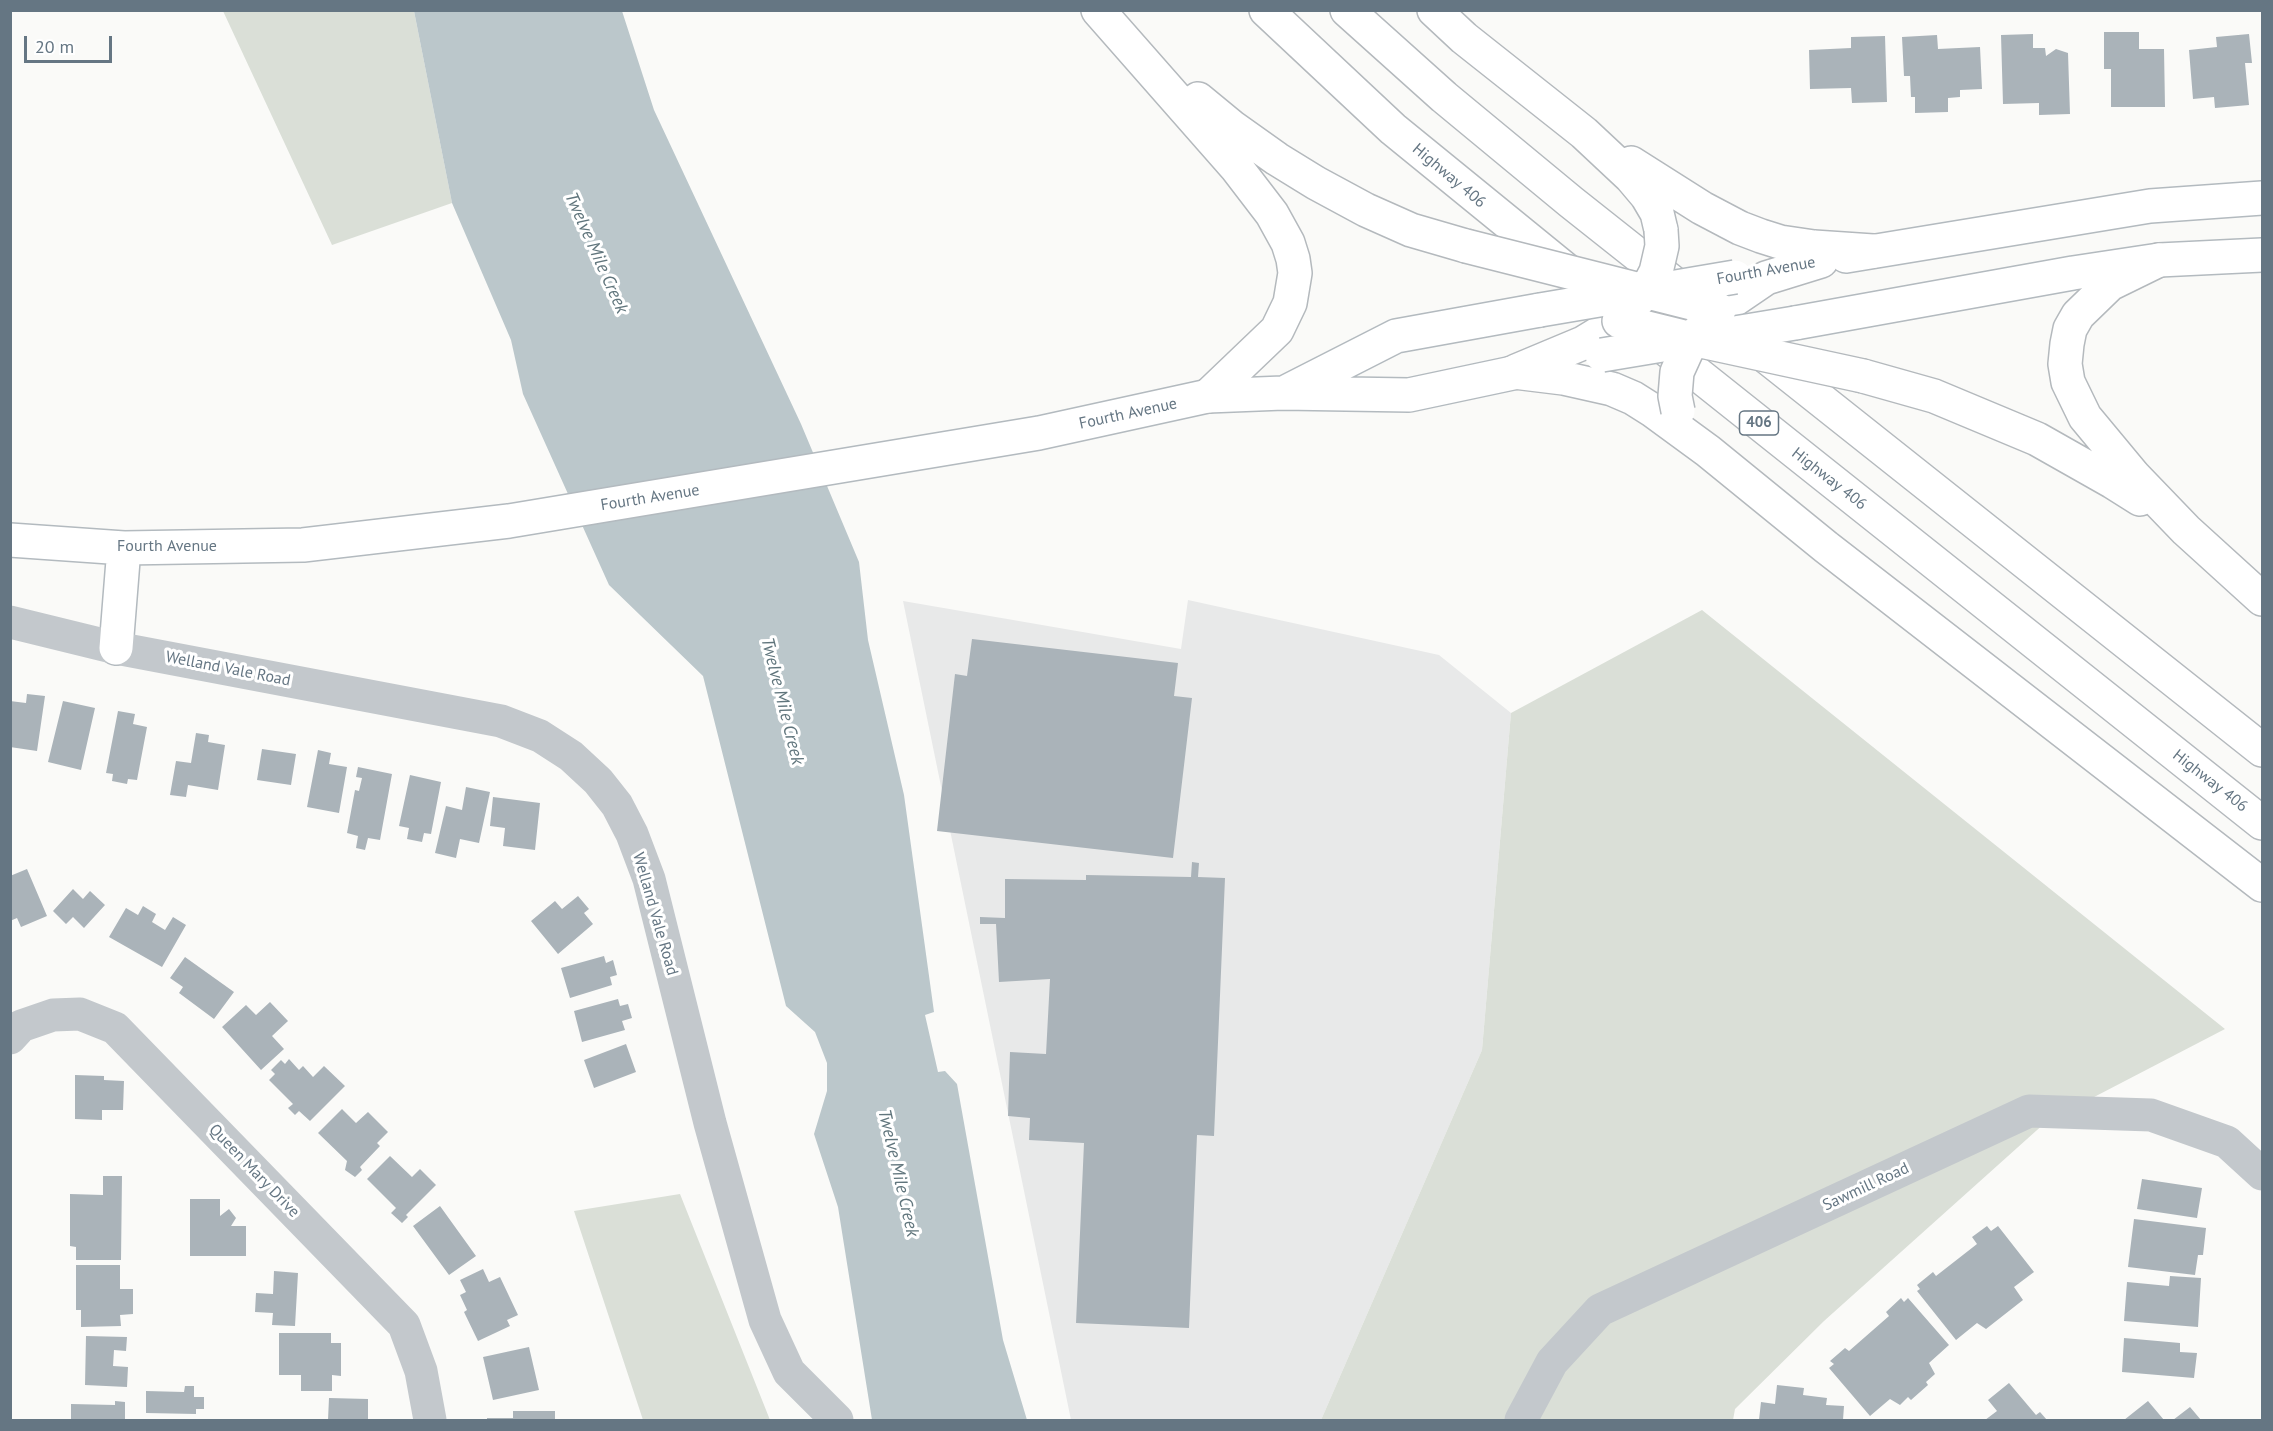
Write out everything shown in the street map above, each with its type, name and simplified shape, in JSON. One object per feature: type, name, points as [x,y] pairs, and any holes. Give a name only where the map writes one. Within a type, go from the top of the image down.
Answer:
[{"type":"main road","name":"Highway 406","points":[[1266,10],[1394,129],[1509,225],[2262,823]]},
{"type":"main road","points":[[1347,10],[1444,97],[1571,202],[2262,750]]},
{"type":"main road","points":[[1434,10],[1472,45],[1584,133],[1630,177],[1647,196],[1657,213],[1661,230],[1660,259],[1656,272],[1646,291],[1592,349]]},
{"type":"main road","points":[[1106,19],[1157,67],[1232,127],[1296,171],[1366,210],[1411,230],[1646,291],[1733,293],[1795,323]]},
{"type":"main road","points":[[1106,19],[1258,195],[1272,214],[1288,243],[1293,260],[1295,273],[1290,303],[1277,330],[1208,396]]},
{"type":"main road","points":[[1584,133],[1702,208],[1740,228],[1780,242],[1814,247],[1872,250]]},
{"type":"main road","name":"Fourth Avenue","points":[[1733,293],[1821,261],[1872,250],[2150,206],[2262,198]]},
{"type":"main road","points":[[1692,339],[2159,260],[2262,255]]},
{"type":"main road","points":[[2159,260],[2110,284],[2078,315],[2070,329],[2065,364],[2068,382],[2085,417],[2134,476],[2186,530],[2262,598]]},
{"type":"main road","name":"Fourth Avenue","points":[[1283,393],[1396,336],[1646,291]]},
{"type":"main road","points":[[1708,452],[1689,433],[1678,411],[1675,396],[1677,372],[1692,339],[1733,293]]},
{"type":"main road","points":[[1540,310],[1596,314],[1692,339],[1863,376],[1934,396],[2037,439],[2113,482],[2186,530]]},
{"type":"main road","name":"Fourth Avenue","points":[[10,540],[124,548],[303,545],[509,521],[1039,433],[1208,396],[1283,393],[1409,395],[1514,372],[1592,349],[1692,339]]},
{"type":"main road","points":[[1514,372],[1612,389],[1633,398],[1708,452],[1844,561],[2262,885]]},
{"type":"main road","points":[[116,648],[124,548]]},
{"type":"street","name":"Welland Vale Road","points":[[10,622],[116,648],[501,721],[540,736],[571,756],[598,781],[617,805],[632,834],[649,879],[710,1122],[765,1320],[789,1372],[836,1420]]},
{"type":"street","name":"Queen Mary Drive","points":[[10,1038],[21,1026],[53,1015],[80,1014],[115,1028],[404,1325],[422,1371],[430,1420]]},
{"type":"street","name":"Sawmill Road","points":[[1521,1420],[1552,1362],[1600,1310],[2029,1111],[2151,1115],[2227,1142],[2262,1174]]},
{"type":"shaded area","points":[[223,11],[414,11],[452,203],[332,245]]},
{"type":"shaded area","points":[[1188,600],[1439,655],[1511,713],[1482,1050],[1321,1420],[1071,1420],[903,601],[1181,649]]},
{"type":"shaded area","points":[[1702,610],[2225,1029],[2046,1122],[1824,1321],[1735,1409],[1733,1420],[1321,1420],[1482,1050],[1511,713]]},
{"type":"shaded area","points":[[680,1194],[770,1420],[643,1420],[574,1211]]},
{"type":"water","name":"Twelve Mile Creek","points":[[414,11],[622,11],[654,110],[801,424],[859,562],[868,640],[904,795],[934,1012],[925,1015],[938,1072],[945,1071],[957,1084],[1003,1340],[1027,1420],[872,1420],[838,1207],[814,1134],[827,1091],[827,1063],[815,1032],[786,1006],[703,676],[609,585],[523,394],[511,340],[452,203]]},
{"type":"building","points":[[2104,32],[2139,32],[2139,49],[2164,49],[2165,107],[2111,107],[2111,69],[2104,69]]},
{"type":"building","points":[[2033,34],[2033,48],[2045,48],[2046,56],[2056,49],[2068,53],[2070,114],[2039,115],[2039,103],[2003,104],[2001,35]]},
{"type":"building","points":[[2249,34],[2252,63],[2245,63],[2249,105],[2215,108],[2214,97],[2193,99],[2189,50],[2217,47],[2216,37]]},
{"type":"building","points":[[1937,35],[1938,49],[1980,47],[1982,89],[1960,90],[1960,97],[1948,98],[1948,112],[1915,113],[1915,97],[1911,97],[1910,76],[1904,76],[1902,37]]},
{"type":"building","points":[[1885,36],[1887,102],[1852,103],[1851,88],[1810,89],[1809,50],[1851,48],[1851,37]]},
{"type":"building","points":[[972,639],[1178,663],[1174,696],[1192,698],[1173,858],[937,831],[955,674],[967,676]]},
{"type":"building","points":[[27,694],[45,696],[37,751],[10,747],[10,701],[26,703]]},
{"type":"building","points":[[63,701],[95,708],[81,770],[48,762]]},
{"type":"building","points":[[118,711],[135,714],[133,724],[147,727],[137,780],[128,779],[127,784],[112,781],[113,774],[106,773]]},
{"type":"building","points":[[196,733],[209,735],[208,742],[225,745],[218,790],[188,785],[186,797],[170,795],[176,761],[191,763]]},
{"type":"building","points":[[262,749],[296,754],[291,785],[257,780]]},
{"type":"building","points":[[318,750],[331,753],[329,764],[347,767],[339,813],[307,807]]},
{"type":"building","points":[[358,767],[392,774],[380,840],[368,838],[365,850],[356,848],[358,836],[347,833],[355,790],[359,791],[362,778],[356,777]]},
{"type":"building","points":[[410,775],[441,782],[431,834],[424,833],[422,842],[407,839],[409,828],[399,826]]},
{"type":"building","points":[[466,787],[490,792],[479,843],[460,839],[456,858],[435,853],[446,806],[462,810]]},
{"type":"building","points":[[493,797],[540,803],[535,850],[503,846],[505,828],[490,826]]},
{"type":"building","points":[[1192,862],[1199,863],[1198,877],[1225,878],[1214,1136],[1197,1135],[1189,1328],[1076,1323],[1084,1143],[1029,1140],[1030,1118],[1008,1116],[1010,1052],[1046,1054],[1050,979],[999,982],[996,924],[980,924],[980,917],[1005,918],[1005,879],[1086,880],[1086,875],[1191,877]]},
{"type":"building","points":[[27,869],[47,916],[21,927],[17,918],[10,921],[10,876]]},
{"type":"building","points":[[73,889],[83,899],[90,891],[105,905],[84,928],[73,917],[66,924],[53,911]]},
{"type":"building","points":[[578,896],[589,909],[584,913],[593,924],[558,954],[531,921],[555,901],[562,909]]},
{"type":"building","points":[[143,906],[156,914],[152,922],[165,930],[173,917],[186,925],[162,967],[109,937],[126,908],[138,915]]},
{"type":"building","points":[[604,956],[606,963],[613,960],[617,975],[610,977],[612,985],[570,998],[561,968]]},
{"type":"building","points":[[185,957],[234,992],[214,1019],[179,993],[183,987],[170,978]]},
{"type":"building","points":[[618,999],[620,1006],[628,1004],[632,1018],[622,1021],[625,1030],[582,1042],[574,1011]]},
{"type":"building","points":[[270,1002],[288,1021],[272,1036],[284,1049],[261,1070],[222,1027],[246,1005],[256,1015]]},
{"type":"building","points":[[626,1044],[636,1072],[594,1088],[584,1060]]},
{"type":"building","points":[[289,1059],[299,1070],[303,1066],[313,1077],[324,1066],[345,1086],[310,1121],[299,1111],[295,1115],[288,1108],[293,1104],[269,1080],[275,1074],[271,1070],[281,1060],[285,1064]]},
{"type":"building","points":[[75,1075],[104,1076],[104,1080],[124,1081],[123,1110],[102,1110],[102,1120],[75,1119]]},
{"type":"building","points":[[342,1109],[356,1123],[368,1112],[388,1132],[377,1143],[380,1146],[360,1167],[362,1170],[355,1177],[345,1170],[347,1161],[318,1133]]},
{"type":"building","points":[[390,1156],[412,1177],[420,1169],[436,1185],[406,1215],[408,1217],[402,1223],[391,1213],[396,1208],[367,1179]]},
{"type":"building","points":[[103,1176],[122,1176],[121,1260],[76,1260],[76,1247],[70,1246],[70,1194],[103,1195]]},
{"type":"building","points":[[2142,1179],[2202,1188],[2197,1218],[2137,1209]]},
{"type":"building","points":[[190,1199],[220,1199],[220,1216],[229,1209],[236,1218],[231,1226],[246,1226],[246,1256],[190,1256]]},
{"type":"building","points":[[440,1206],[476,1256],[449,1275],[413,1226]]},
{"type":"building","points":[[2134,1219],[2206,1228],[2203,1255],[2198,1255],[2195,1275],[2128,1267]]},
{"type":"building","points":[[1987,1226],[1991,1231],[1998,1226],[2034,1272],[2014,1287],[2023,1300],[1986,1329],[1977,1323],[1956,1340],[1917,1291],[1920,1289],[1917,1285],[1933,1272],[1936,1276],[1977,1244],[1972,1237]]},
{"type":"building","points":[[76,1265],[120,1265],[120,1289],[133,1289],[133,1314],[120,1315],[121,1326],[81,1327],[81,1310],[76,1310]]},
{"type":"building","points":[[483,1269],[489,1282],[500,1277],[518,1315],[507,1320],[510,1326],[478,1341],[464,1312],[467,1310],[460,1295],[466,1292],[460,1280]]},
{"type":"building","points":[[274,1271],[298,1273],[295,1326],[272,1325],[273,1313],[255,1312],[256,1293],[273,1294]]},
{"type":"building","points":[[2170,1276],[2201,1278],[2198,1327],[2124,1321],[2127,1282],[2169,1286]]},
{"type":"building","points":[[1901,1298],[1904,1302],[1908,1298],[1949,1345],[1929,1363],[1935,1374],[1926,1382],[1928,1385],[1911,1400],[1908,1397],[1900,1405],[1890,1399],[1870,1416],[1829,1368],[1834,1364],[1830,1361],[1845,1348],[1849,1351],[1889,1316],[1886,1312]]},
{"type":"building","points":[[279,1333],[331,1333],[331,1343],[341,1343],[341,1376],[332,1375],[332,1391],[301,1391],[301,1375],[279,1375]]},
{"type":"building","points":[[86,1336],[127,1337],[126,1351],[114,1350],[113,1366],[128,1367],[127,1387],[85,1385]]},
{"type":"building","points":[[2124,1338],[2180,1343],[2180,1352],[2197,1353],[2194,1378],[2122,1372]]},
{"type":"building","points":[[529,1347],[539,1390],[493,1400],[483,1357]]},
{"type":"building","points":[[2009,1383],[2036,1415],[2040,1412],[2047,1420],[1985,1420],[1997,1411],[1988,1400]]},
{"type":"building","points":[[1777,1385],[1804,1388],[1803,1395],[1827,1398],[1826,1405],[1844,1406],[1843,1420],[1759,1420],[1761,1402],[1775,1404]]},
{"type":"building","points":[[185,1386],[194,1386],[194,1397],[204,1397],[204,1409],[196,1409],[196,1414],[146,1413],[146,1391],[184,1392]]},
{"type":"building","points":[[329,1398],[368,1399],[368,1420],[328,1420]]},
{"type":"building","points":[[115,1401],[125,1402],[125,1420],[71,1420],[71,1404],[115,1405]]},
{"type":"building","points":[[2148,1401],[2164,1420],[2124,1420]]},
{"type":"building","points":[[2190,1407],[2201,1420],[2173,1420]]},
{"type":"building","points":[[513,1411],[555,1411],[555,1420],[487,1420],[487,1418],[513,1418]]}]
